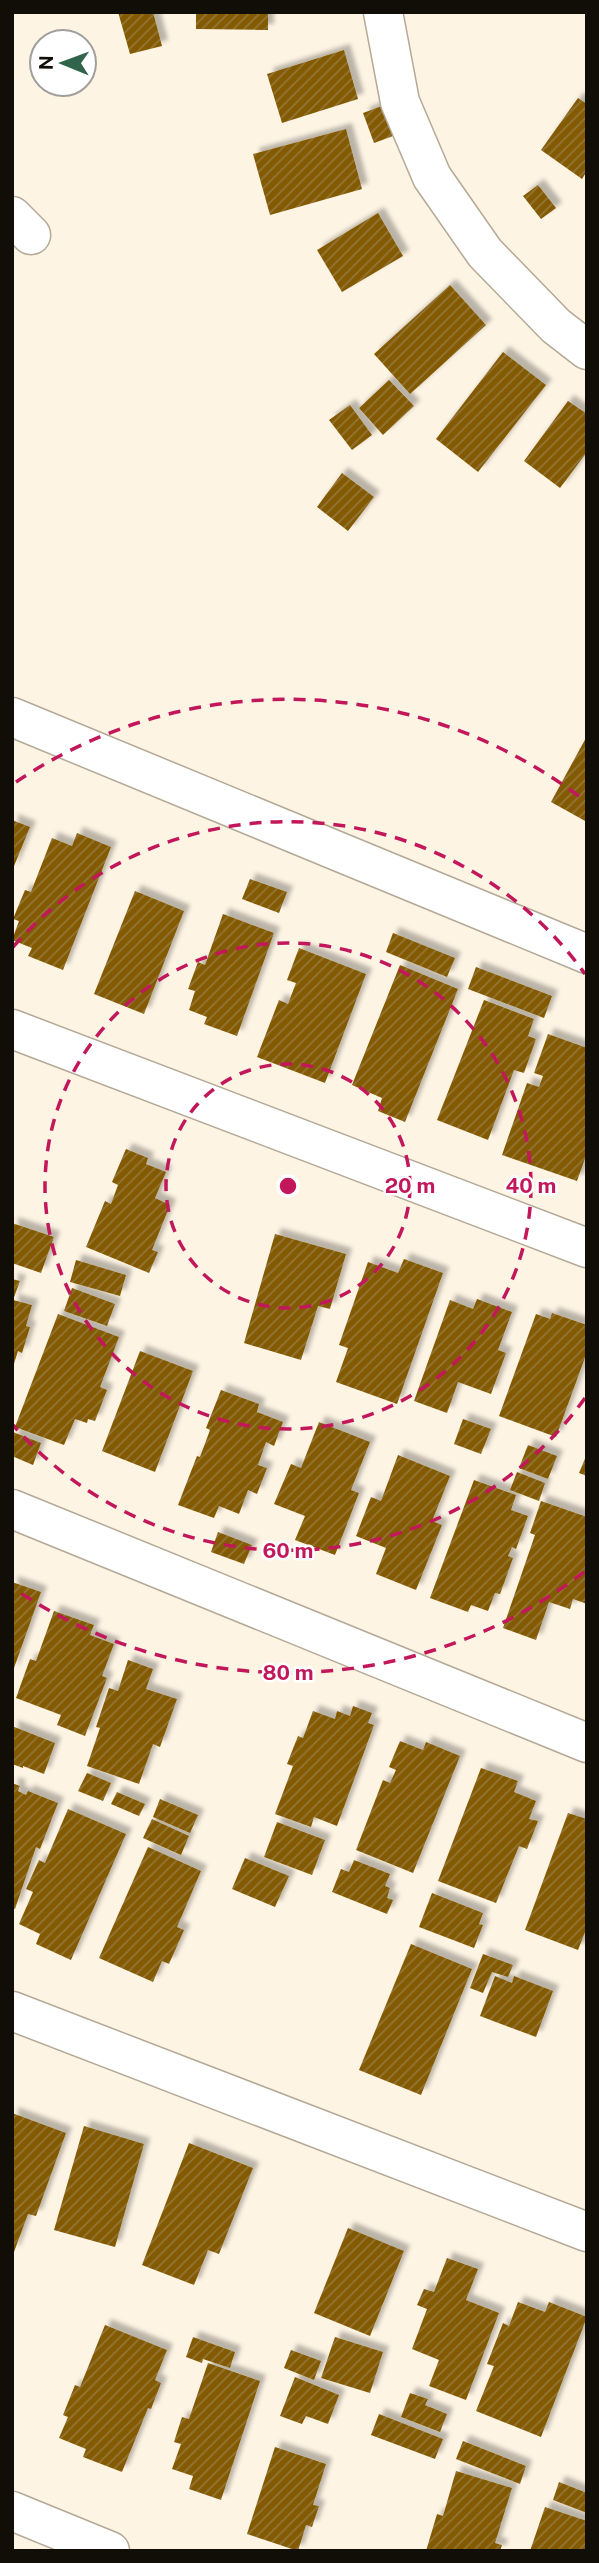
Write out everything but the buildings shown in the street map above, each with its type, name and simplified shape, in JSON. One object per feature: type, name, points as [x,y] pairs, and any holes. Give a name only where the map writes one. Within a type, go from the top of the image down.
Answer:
[{"type":"street","points":[[383,12],[400,102],[432,177],[485,253],[556,326],[587,350]]},
{"type":"street","points":[[12,717],[587,954]]},
{"type":"street","points":[[12,1029],[587,1248]]},
{"type":"street","points":[[12,1509],[587,1743]]},
{"type":"street","points":[[12,2011],[587,2232]]},
{"type":"street","points":[[12,2511],[110,2551]]}]
